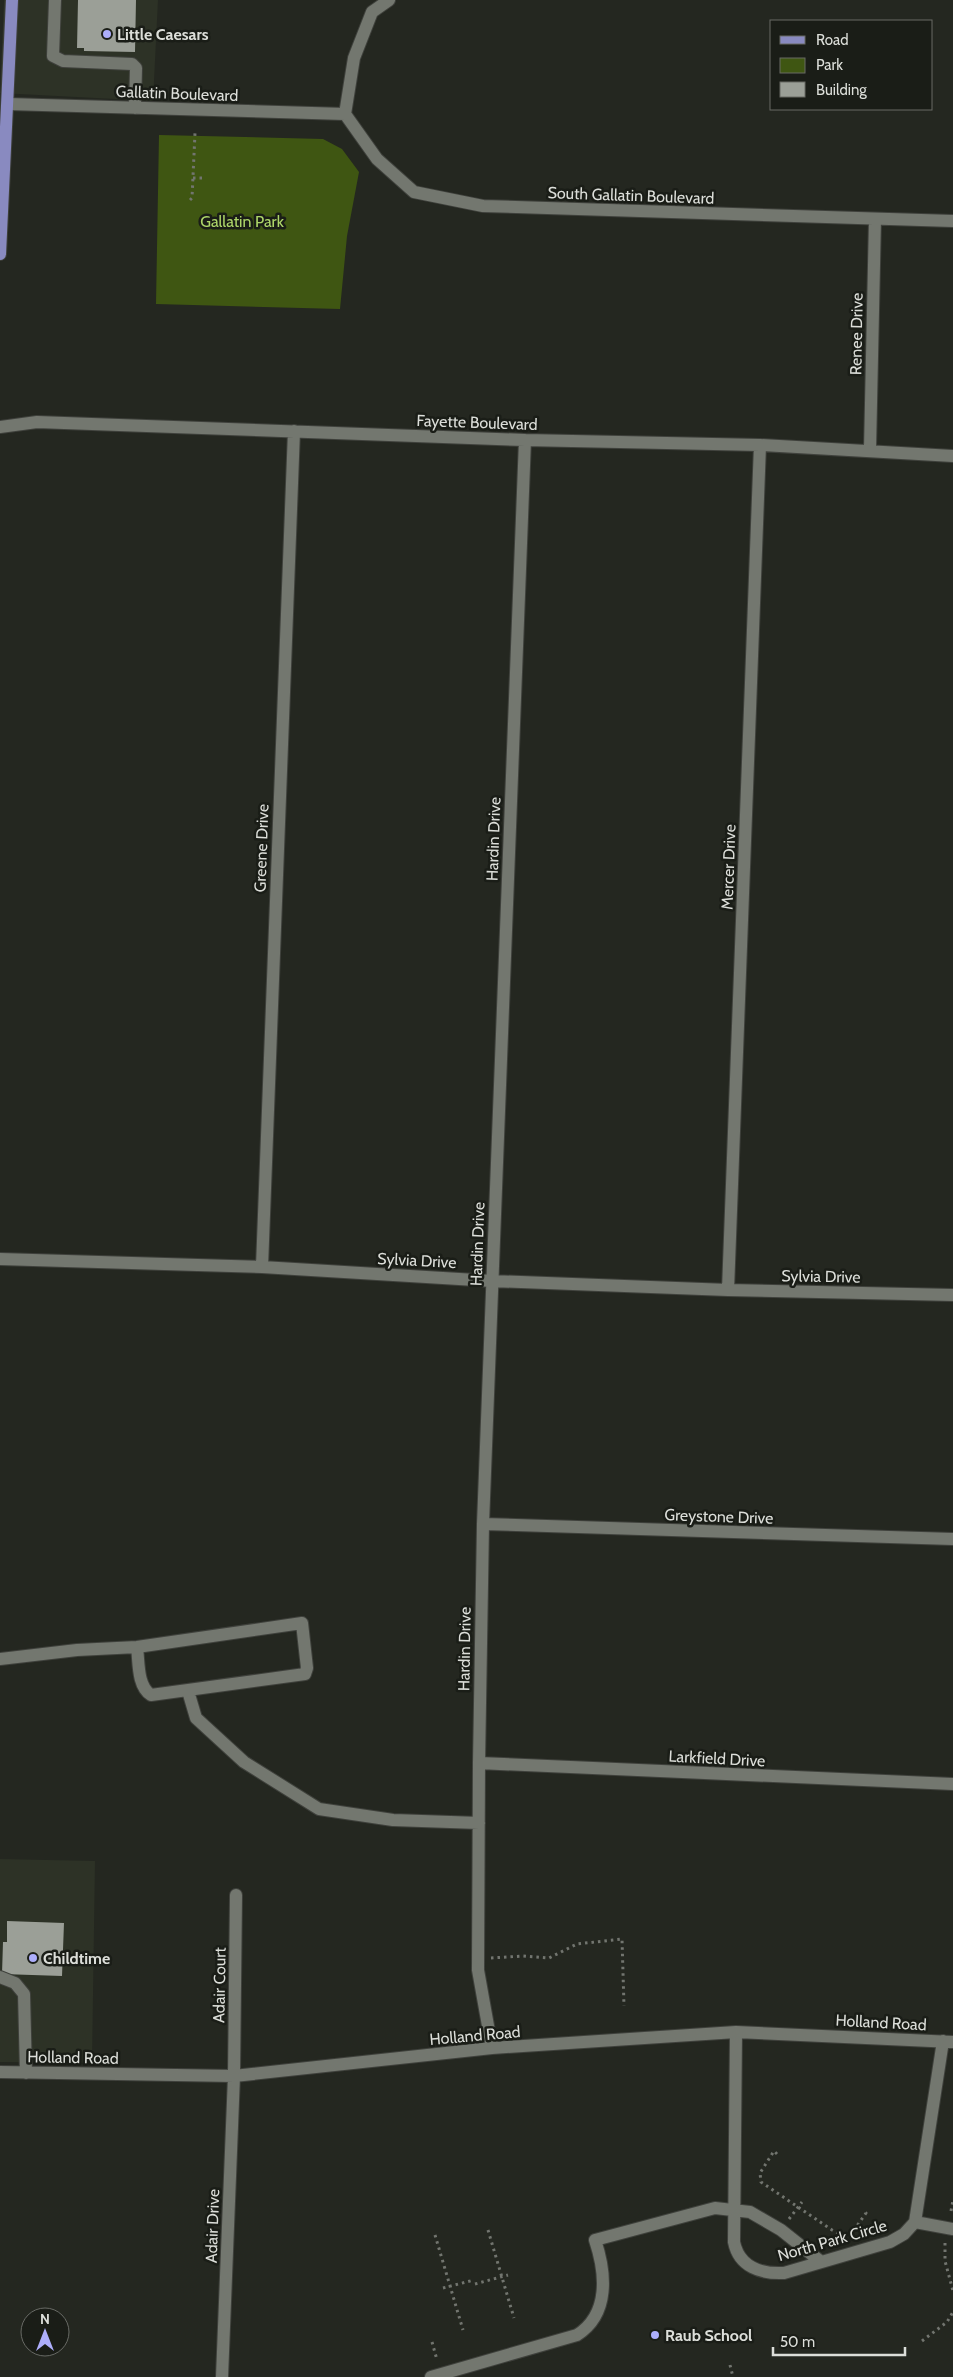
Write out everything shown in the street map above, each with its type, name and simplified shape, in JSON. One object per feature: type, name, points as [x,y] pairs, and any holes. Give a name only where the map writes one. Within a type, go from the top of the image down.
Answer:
[{"type":"main road","points":[[0,254],[12,0]]},
{"type":"street","points":[[55,0],[53,56],[62,61],[132,64],[136,68],[135,108]]},
{"type":"street","points":[[345,114],[354,58],[372,12],[389,0]]},
{"type":"street","name":"Gallatin Boulevard","points":[[8,104],[345,114]]},
{"type":"street","name":"South Gallatin Boulevard","points":[[345,114],[377,160],[414,192],[483,206],[953,221]]},
{"type":"street","name":"Renee Drive","points":[[870,449],[875,219]]},
{"type":"street","name":"Fayette Boulevard","points":[[0,427],[37,422],[525,440],[760,444],[870,449],[953,456]]},
{"type":"street","name":"Greene Drive","points":[[262,1267],[294,431]]},
{"type":"street","name":"Hardin Drive","points":[[492,2048],[478,1970],[483,1524],[525,440]]},
{"type":"street","name":"Mercer Drive","points":[[728,1290],[760,444]]},
{"type":"street","name":"Sylvia Drive","points":[[0,1259],[262,1267],[492,1281],[728,1290],[953,1295]]},
{"type":"street","name":"Greystone Drive","points":[[483,1524],[953,1539]]},
{"type":"street","points":[[0,1659],[77,1650],[137,1647],[302,1623],[307,1662],[305,1674],[151,1695],[145,1691],[141,1682],[137,1647]]},
{"type":"street","points":[[188,1691],[196,1718],[244,1762],[319,1809],[393,1820],[479,1823]]},
{"type":"street","name":"Larkfield Drive","points":[[479,1763],[953,1784]]},
{"type":"street","name":"Adair Court","points":[[234,2076],[236,1895]]},
{"type":"street","points":[[0,1977],[15,1983],[24,1994],[26,2073]]},
{"type":"street","name":"Holland Road","points":[[0,2072],[234,2076],[492,2048],[736,2032],[948,2041]]},
{"type":"street","name":"North Park Circle","points":[[736,2032],[735,2247],[741,2259],[753,2269],[771,2274],[784,2273],[890,2242],[904,2234],[915,2222]]},
{"type":"street","points":[[948,2041],[915,2222],[953,2229]]},
{"type":"street","name":"Adair Drive","points":[[222,2377],[234,2076]]},
{"type":"street","points":[[431,2377],[577,2335],[588,2328],[600,2309],[602,2296],[599,2251],[595,2240],[715,2208],[750,2212],[781,2230],[820,2261]]},
{"type":"path","points":[[190,200],[192,198],[194,133]]},
{"type":"path","points":[[193,178],[203,178]]},
{"type":"path","points":[[478,1958],[523,1956],[549,1958],[576,1944],[622,1939],[624,2006]]},
{"type":"path","points":[[778,2154],[774,2151],[760,2173],[760,2180],[798,2207],[842,2235],[849,2234],[855,2230],[866,2214],[862,2211]]},
{"type":"path","points":[[951,2211],[953,2200]]},
{"type":"path","points":[[798,2207],[802,2202]]},
{"type":"path","points":[[488,2230],[514,2318]]},
{"type":"path","points":[[436,2235],[463,2330]]},
{"type":"path","points":[[945,2243],[944,2254],[953,2291]]},
{"type":"path","points":[[475,2284],[508,2275]]},
{"type":"path","points":[[444,2288],[474,2280]]},
{"type":"path","points":[[922,2341],[947,2322],[953,2312]]},
{"type":"path","points":[[432,2342],[438,2364]]},
{"type":"path","points":[[730,2365],[733,2377]]},
{"type":"shaded area","points":[[4,0],[158,0],[153,101],[0,93]]},
{"type":"shaded area","points":[[0,1859],[95,1861],[92,2063],[0,2062]]},
{"type":"green space","name":"Gallatin Park","points":[[159,135],[323,139],[342,149],[359,172],[347,236],[340,309],[156,304]]},
{"type":"building","points":[[78,0],[136,0],[135,52],[84,51],[84,48],[77,48]]},
{"type":"building","name":"Childtime","points":[[7,1921],[64,1923],[62,1976],[2,1974],[3,1942],[7,1942]]},
{"type":"place","name":"Little Caesars","points":[[107,34]]},
{"type":"place","name":"Childtime","points":[[33,1958]]},
{"type":"place","name":"Raub School","points":[[655,2335]]}]
